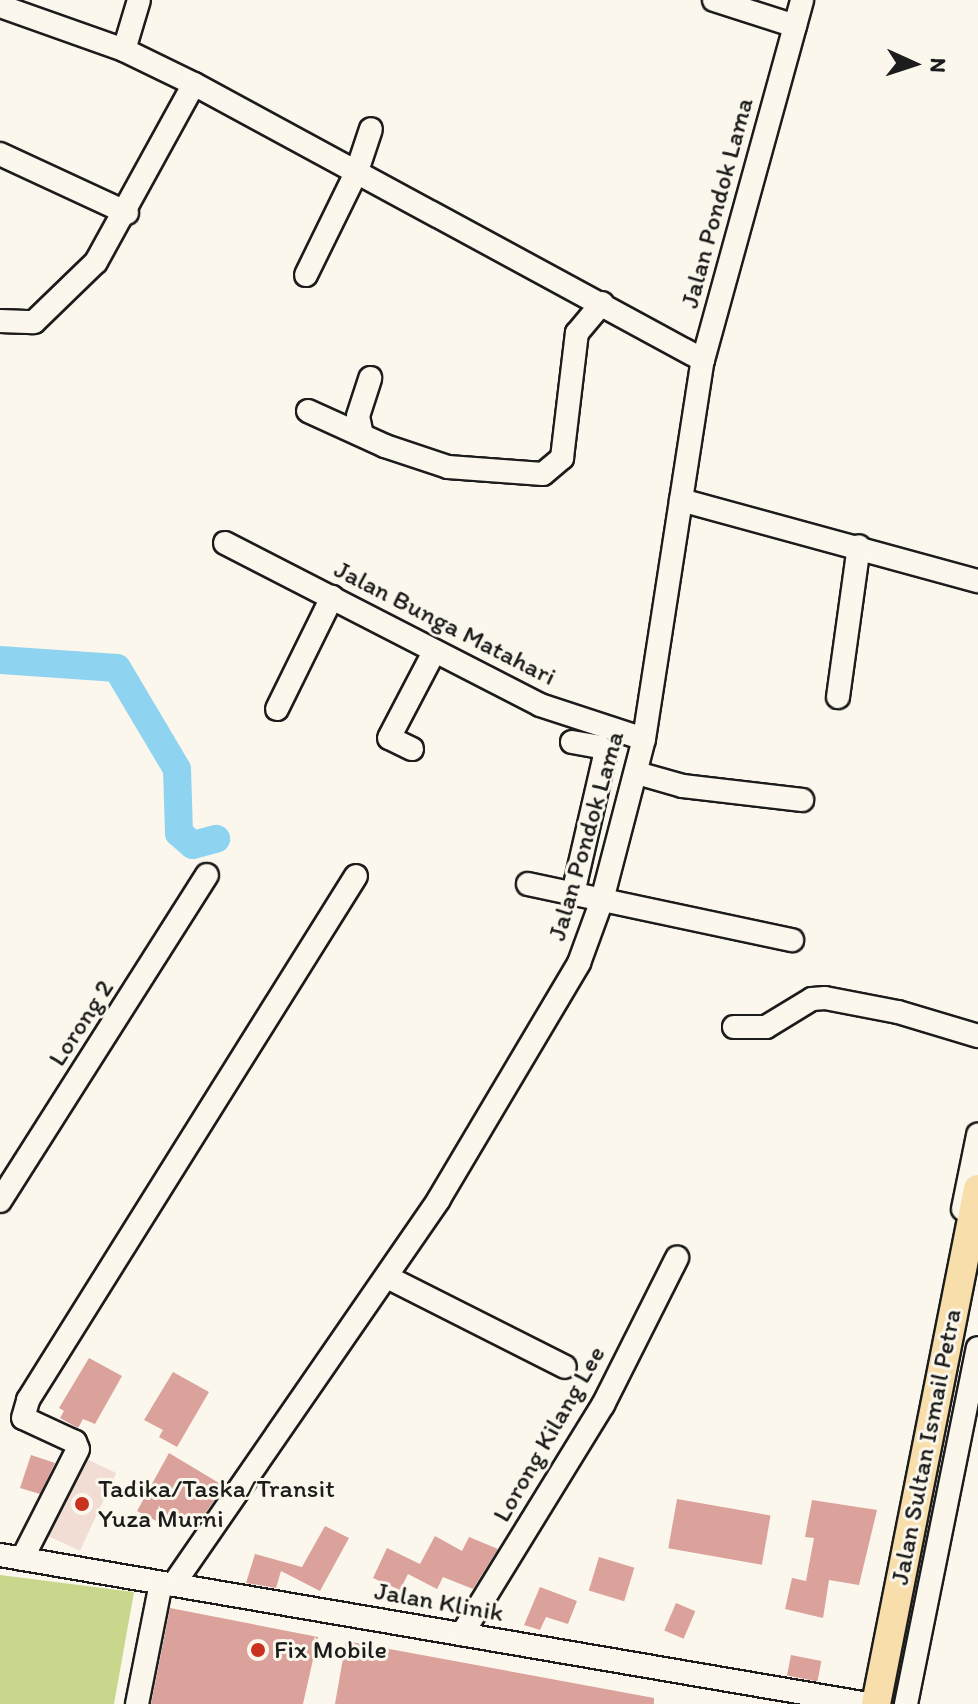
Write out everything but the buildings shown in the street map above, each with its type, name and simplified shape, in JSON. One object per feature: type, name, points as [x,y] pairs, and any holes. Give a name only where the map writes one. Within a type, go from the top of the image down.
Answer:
[{"type":"main road","name":"Jalan Sultan Ismail Petra","points":[[876,1704],[978,1189]]},
{"type":"main road","name":"Jalan Sultan Ismail Petra","points":[[892,1704],[978,1271]]},
{"type":"street","points":[[124,50],[139,0]]},
{"type":"street","points":[[714,0],[795,26]]},
{"type":"street","name":"Jalan Pondok Lama","points":[[167,1584],[387,1277],[551,1016],[602,900],[644,739],[703,360],[802,0]]},
{"type":"street","points":[[0,6],[124,50],[194,84],[703,360]]},
{"type":"street","points":[[0,321],[34,322],[96,262],[127,213],[194,84]]},
{"type":"street","points":[[306,275],[357,171],[371,129]]},
{"type":"street","points":[[0,154],[127,213]]},
{"type":"street","points":[[308,411],[448,467],[543,474],[562,458],[577,333],[602,303]]},
{"type":"street","points":[[362,435],[358,416],[370,378]]},
{"type":"street","points":[[681,500],[859,546],[978,581]]},
{"type":"street","name":"Jalan Bunga Matahari","points":[[225,543],[540,705],[644,739]]},
{"type":"street","points":[[838,697],[859,546]]},
{"type":"street","points":[[277,709],[332,597]]},
{"type":"street","points":[[412,749],[389,738],[434,652]]},
{"type":"street","points":[[572,742],[600,747],[605,755],[573,894]]},
{"type":"street","points":[[637,773],[683,786],[802,800]]},
{"type":"street","points":[[590,823],[621,830]]},
{"type":"street","name":"Lorong 2","points":[[0,1201],[207,875]]},
{"type":"street","points":[[11,1557],[78,1449],[75,1442],[23,1418],[22,1413],[356,876]]},
{"type":"street","points":[[528,884],[792,940]]},
{"type":"street","points":[[734,1027],[766,1027],[812,999],[825,998],[898,1012],[978,1036]]},
{"type":"street","points":[[866,1704],[978,1135]]},
{"type":"street","name":"Lorong Kilang Lee","points":[[462,1634],[603,1405],[677,1258]]},
{"type":"street","points":[[387,1277],[565,1367]]},
{"type":"street","points":[[906,1704],[968,1451],[978,1348]]},
{"type":"street","name":"Jalan Klinik","points":[[11,1557],[866,1704]]},
{"type":"street","points":[[137,1704],[167,1584]]},
{"type":"shaded area","name":"Tadika/Taska/Transit Yuza Murni","points":[[80,1456],[116,1473],[80,1551],[44,1534]]},
{"type":"green space","points":[[0,1575],[134,1592],[114,1704],[0,1704]]},
{"type":"waterway","points":[[0,660],[117,668],[177,769],[179,833],[193,845],[216,839]]},
{"type":"place","name":"Tadika/Taska/Transit Yuza Murni","points":[[82,1504]]},
{"type":"place","name":"Fix Mobile","points":[[258,1650]]}]
